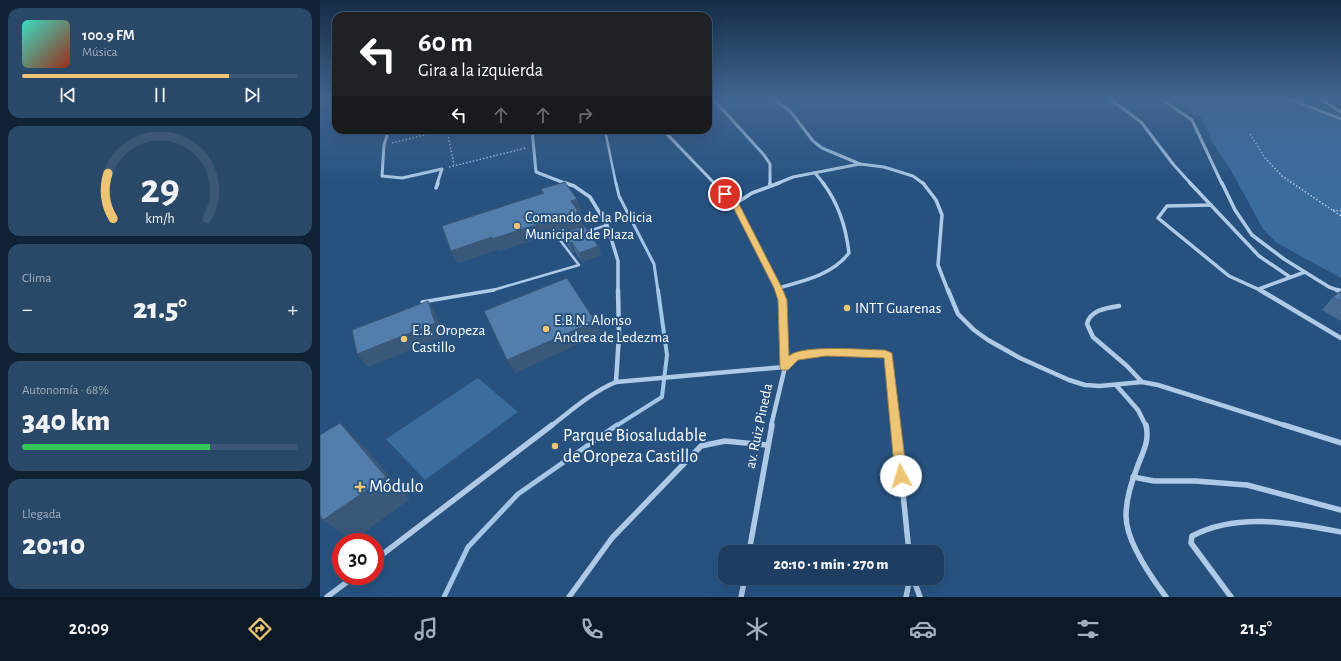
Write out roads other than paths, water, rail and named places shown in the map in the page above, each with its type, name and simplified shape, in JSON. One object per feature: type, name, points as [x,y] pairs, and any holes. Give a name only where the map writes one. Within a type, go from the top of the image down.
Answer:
[{"type":"street","points":[[739,127],[770,164],[770,185]]},
{"type":"street","points":[[802,127],[813,141],[822,148],[860,164],[884,167],[913,176],[924,183],[936,200],[942,215],[938,265],[958,314],[969,326],[988,340],[1020,358],[1069,380],[1085,385],[1116,385],[1142,382],[1341,443]]},
{"type":"street","points":[[1145,127],[1173,164],[1259,256],[1290,277]]},
{"type":"street","points":[[1195,127],[1235,210],[1252,235],[1284,259],[1329,287],[1341,292]]},
{"type":"street","points":[[388,134],[384,145],[382,176],[402,178],[442,169],[436,188]]},
{"type":"street","points":[[532,134],[536,172],[574,186],[590,197],[607,225],[618,261],[619,335],[616,382]]},
{"type":"street","name":"av. Ruiz Pineda","points":[[667,134],[735,204],[778,288],[782,300],[785,367],[767,445],[750,545]]},
{"type":"street","points":[[735,204],[752,193],[793,177],[860,164]]},
{"type":"street","points":[[778,288],[811,278],[831,269],[844,260],[849,253],[842,216],[826,183],[815,173]]},
{"type":"street","points":[[1211,205],[1167,206],[1158,218],[1229,276],[1259,289],[1341,338]]},
{"type":"street","points":[[1259,289],[1305,272]]},
{"type":"street","points":[[1119,306],[1092,314],[1086,323],[1087,329],[1142,382]]},
{"type":"street","points":[[384,553],[590,396],[604,387],[616,382],[785,367],[795,356],[826,352],[885,354],[889,356],[908,545]]},
{"type":"street","points":[[1116,385],[1136,408],[1149,432],[1148,440],[1130,486],[1126,518],[1133,540],[1155,584],[1166,597]]},
{"type":"street","points":[[569,597],[612,538],[701,446],[712,442],[723,441],[767,445]]},
{"type":"street","points":[[1133,477],[1154,481],[1195,481],[1247,485],[1341,510]]},
{"type":"street","points":[[1231,597],[1200,557],[1191,542],[1192,536],[1200,530],[1223,524],[1257,521],[1285,523],[1341,532]]},
{"type":"street","points":[[327,597],[342,585]]},
{"type":"street","points":[[741,597],[744,585]]},
{"type":"street","points":[[906,597],[909,585]]},
{"type":"street","points":[[916,585],[920,597]]},
{"type":"lane","points":[[580,234],[607,225]]},
{"type":"lane","points":[[422,302],[492,290],[579,265],[560,240],[574,236]]},
{"type":"waterway","points":[[606,134],[616,184]]},
{"type":"waterway","points":[[616,183],[619,196],[654,264],[658,291]]},
{"type":"waterway","points":[[616,426],[662,397],[667,355],[658,290]]},
{"type":"waterway","points":[[444,597],[468,547],[518,494],[617,425]]},
{"type":"place","name":"Comando de la Policia Municipal de Plaza","points":[[517,226]]},
{"type":"place","name":"INTT Guarenas","points":[[847,308]]},
{"type":"place","name":"E.B.N. Alonso Andrea de Ledezma","points":[[546,329]]},
{"type":"place","name":"E.B. Oropeza Castillo","points":[[404,339]]},
{"type":"place","name":"Parque Biosaludable de Oropeza Castillo","points":[[555,446]]},
{"type":"place","name":"Módulo","points":[[360,487]]}]
